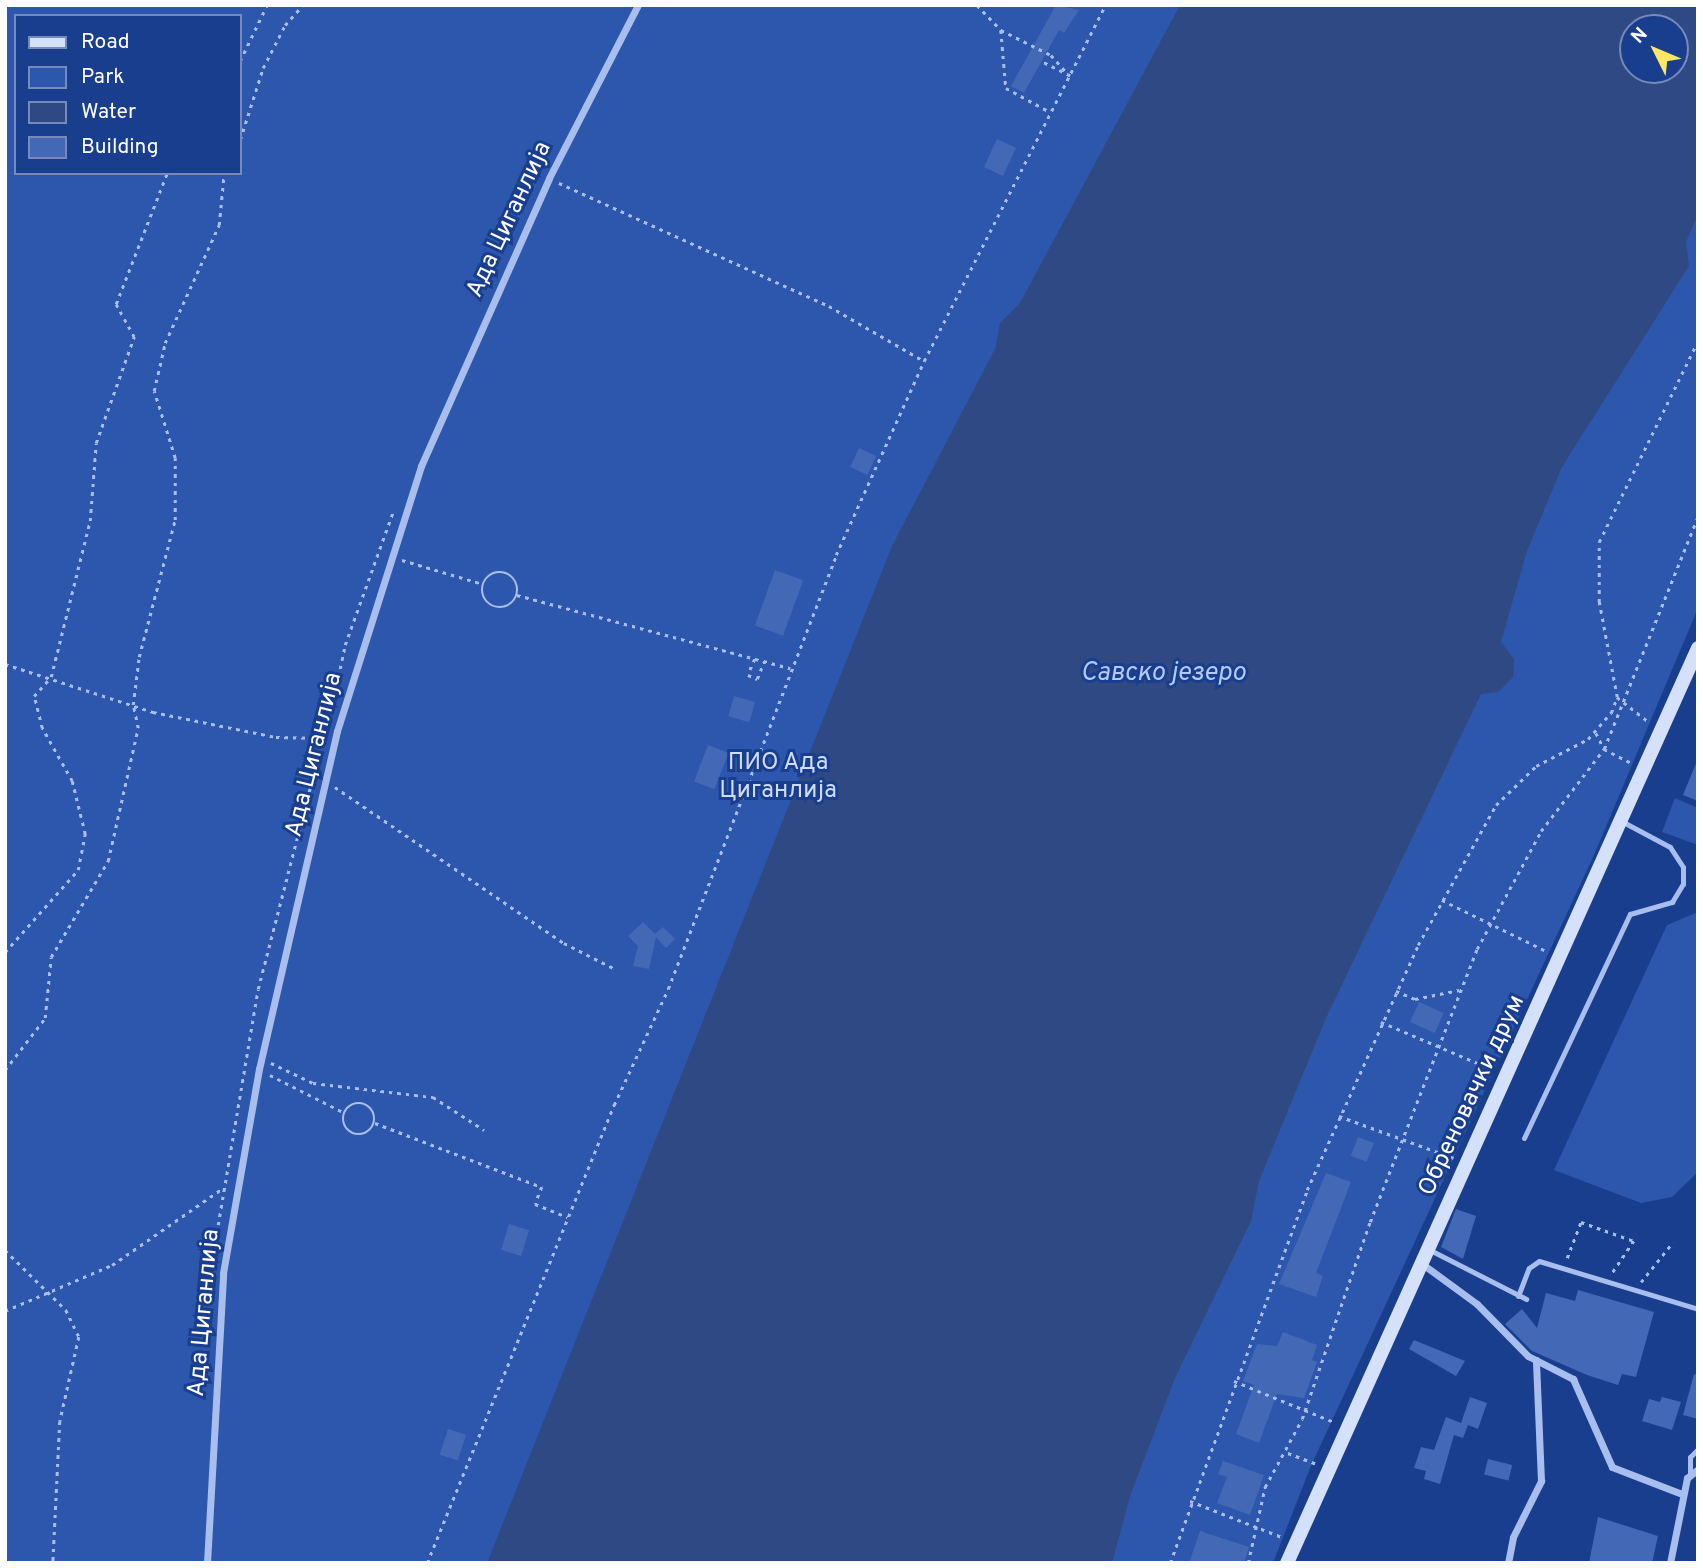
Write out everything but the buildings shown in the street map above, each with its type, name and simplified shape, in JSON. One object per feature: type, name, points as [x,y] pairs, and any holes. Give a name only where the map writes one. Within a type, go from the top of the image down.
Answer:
[{"type":"street","name":"Ада Циганлија","points":[[207,1563],[223,1273],[261,1059],[335,738],[421,466],[549,178],[638,5]]},
{"type":"street","name":"Обреновачки друм","points":[[1287,1563],[1326,1468],[1625,823],[1698,648]]},
{"type":"street","points":[[1420,1263],[1477,1304],[1536,1360],[1573,1379],[1612,1467],[1682,1494]]},
{"type":"street","points":[[1508,1563],[1513,1537],[1541,1481],[1536,1360]]},
{"type":"street","points":[[1670,1563],[1682,1494],[1694,1471]]},
{"type":"lane","points":[[1524,1138],[1630,914],[1672,902],[1683,884],[1682,867],[1670,847],[1625,823]]},
{"type":"lane","points":[[1427,1248],[1526,1300]]},
{"type":"lane","points":[[1518,1296],[1534,1263],[1564,1268],[1698,1309]]},
{"type":"lane","points":[[1694,1471],[1690,1458],[1698,1449]]},
{"type":"path","points":[[242,57],[267,5]]},
{"type":"path","points":[[242,134],[264,68],[285,25],[303,5]]},
{"type":"path","points":[[976,5],[1001,30],[1024,40],[1070,76]]},
{"type":"path","points":[[427,1563],[568,1217],[668,989],[790,668],[924,361],[1105,5]]},
{"type":"path","points":[[1001,30],[1006,88],[1051,113]]},
{"type":"path","points":[[1041,61],[1070,76]]},
{"type":"path","points":[[5,951],[78,870],[85,834],[72,781],[42,728],[34,696],[51,677],[90,521],[96,443],[135,337],[116,304],[166,175]]},
{"type":"path","points":[[5,1070],[45,1018],[51,957],[108,861],[138,727],[133,705],[175,520],[175,458],[154,391],[165,343],[219,225],[224,175]]},
{"type":"path","points":[[549,178],[829,306],[924,361]]},
{"type":"path","points":[[1664,731],[1625,707],[1616,697],[1599,602],[1599,542],[1698,341]]},
{"type":"path","points":[[332,707],[345,645],[395,508]]},
{"type":"path","points":[[1248,1563],[1270,1475],[1288,1453],[1306,1408],[1402,1137],[1460,989],[1490,922],[1541,831],[1604,749],[1625,707],[1698,516]]},
{"type":"path","points":[[392,557],[483,584]]},
{"type":"path","points":[[483,584],[495,572],[505,572],[517,583],[517,595]]},
{"type":"path","points":[[483,584],[486,602],[498,608],[517,595],[790,668]]},
{"type":"path","points":[[755,659],[748,675],[757,679],[764,661]]},
{"type":"path","points":[[5,664],[133,705],[276,737],[335,738]]},
{"type":"path","points":[[1170,1563],[1234,1381],[1339,1115],[1381,1022],[1442,900],[1510,790],[1548,758],[1596,733],[1616,697]]},
{"type":"path","points":[[321,749],[326,728]]},
{"type":"path","points":[[1596,733],[1604,749],[1647,770]]},
{"type":"path","points":[[218,1229],[258,989],[315,771]]},
{"type":"path","points":[[326,781],[564,943],[613,968]]},
{"type":"path","points":[[1442,900],[1563,959]]},
{"type":"path","points":[[1396,991],[1415,999],[1460,989]]},
{"type":"path","points":[[1381,1022],[1508,1076]]},
{"type":"path","points":[[261,1059],[313,1083],[433,1097],[484,1130]]},
{"type":"path","points":[[259,1069],[345,1113]]},
{"type":"path","points":[[374,1123],[369,1132],[354,1134],[344,1123],[345,1113],[351,1105],[367,1105],[374,1123],[542,1187],[536,1204],[568,1217]]},
{"type":"path","points":[[1339,1115],[1467,1164]]},
{"type":"path","points":[[5,1311],[112,1265],[223,1188],[237,1191]]},
{"type":"path","points":[[1564,1268],[1581,1222],[1634,1241],[1609,1282]]},
{"type":"path","points":[[1635,1290],[1673,1242]]},
{"type":"path","points":[[5,1250],[48,1292],[79,1337],[66,1375],[52,1561],[46,1563]]},
{"type":"path","points":[[1234,1381],[1306,1408],[1345,1427]]},
{"type":"path","points":[[1288,1453],[1326,1468]]},
{"type":"path","points":[[1190,1501],[1295,1542]]},
{"type":"green space","name":"ПИО Ада Циганлија","points":[[5,5],[1698,5],[1698,608],[1594,855],[1310,1468],[1273,1563],[5,1563]]},
{"type":"green space","points":[[1675,798],[1698,808],[1698,845],[1662,832]]},
{"type":"green space","points":[[1698,912],[1698,1172],[1672,1197],[1641,1203],[1554,1170],[1667,925]]},
{"type":"water","name":"Савско језеро","points":[[1180,5],[1698,5],[1698,215],[1686,242],[1689,266],[1562,467],[1527,551],[1501,642],[1514,659],[1513,677],[1498,692],[1481,694],[1326,1018],[1259,1181],[1251,1221],[1175,1378],[1130,1496],[1112,1563],[487,1563],[892,546],[995,349],[1000,323],[1020,303]]}]
